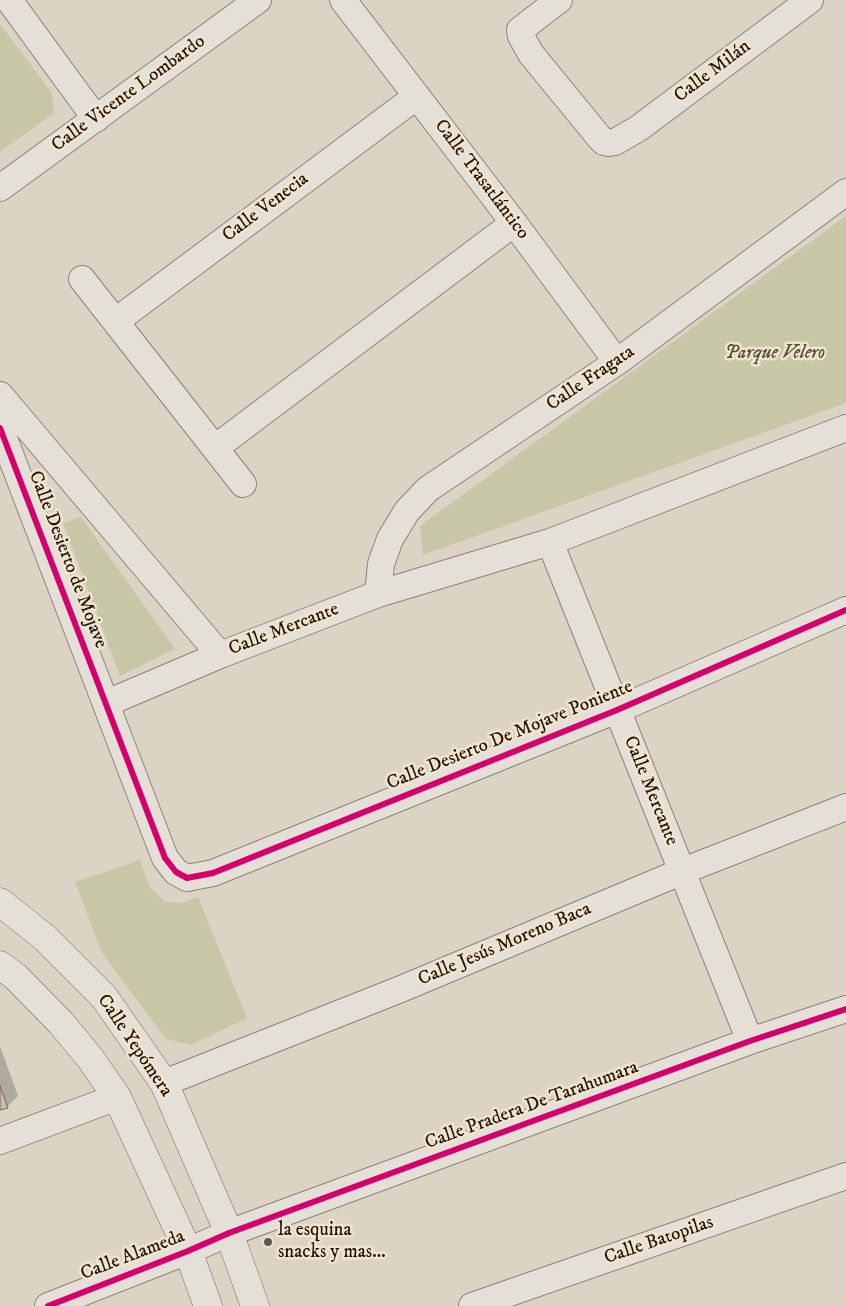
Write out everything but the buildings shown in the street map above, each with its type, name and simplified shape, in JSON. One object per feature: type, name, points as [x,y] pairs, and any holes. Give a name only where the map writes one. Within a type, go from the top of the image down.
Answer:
[{"type":"main road","name":"Calle Yepómera","points":[[0,902],[44,937],[104,997],[164,1083],[229,1234],[255,1306]]},
{"type":"main road","points":[[0,965],[16,977],[61,1023],[90,1058],[117,1097],[188,1251],[208,1306]]},
{"type":"street","points":[[9,0],[96,119]]},
{"type":"street","name":"Calle Trasatlántico","points":[[343,0],[514,223],[617,362]]},
{"type":"street","name":"Calle Milán","points":[[559,0],[520,30],[521,36],[531,54],[598,137],[604,142],[615,142],[639,128],[810,0]]},
{"type":"street","name":"Calle Vicente Lombardo","points":[[0,188],[96,119],[242,5]]},
{"type":"street","name":"Calle Venecia","points":[[116,321],[417,96]]},
{"type":"street","name":"Calle Fragata","points":[[378,594],[381,564],[390,539],[407,511],[428,489],[617,362],[846,192]]},
{"type":"street","points":[[215,448],[514,223]]},
{"type":"street","points":[[82,279],[243,484]]},
{"type":"street","points":[[0,395],[220,655]]},
{"type":"street","name":"Calle Desierto de Mojave","points":[[0,428],[107,703]]},
{"type":"street","name":"Calle Mercante","points":[[107,703],[220,655],[378,594],[550,542],[846,428]]},
{"type":"street","name":"Calle Mercante","points":[[550,542],[750,1041]]},
{"type":"street","name":"Calle Desierto De Mojave Poniente","points":[[107,703],[165,858],[171,868],[187,878],[213,873],[617,710],[846,610]]},
{"type":"street","name":"Calle Jesús Moreno Baca","points":[[164,1083],[401,989],[683,872],[846,807]]},
{"type":"street","name":"Calle Pradera De Tarahumara","points":[[229,1234],[750,1041],[846,1009]]},
{"type":"street","points":[[0,1141],[117,1097]]},
{"type":"street","name":"Calle Batopilas","points":[[472,1306],[846,1176]]},
{"type":"street","name":"Calle Alameda","points":[[48,1306],[229,1234]]},
{"type":"green space","points":[[0,24],[52,93],[54,113],[0,152]]},
{"type":"green space","name":"Parque Velero","points":[[846,216],[846,403],[423,555],[420,526]]},
{"type":"green space","points":[[81,517],[175,649],[120,676],[63,523]]},
{"type":"green space","points":[[140,860],[149,886],[165,902],[182,903],[198,897],[247,1018],[191,1045],[166,1039],[102,953],[75,882]]},
{"type":"cycle path","points":[[0,428],[165,858],[176,872],[187,878],[213,873],[617,710],[846,610]]},
{"type":"cycle path","points":[[48,1306],[229,1233],[750,1041],[846,1009]]},
{"type":"place","name":"la esquina snacks y mas...","points":[[268,1242]]}]
